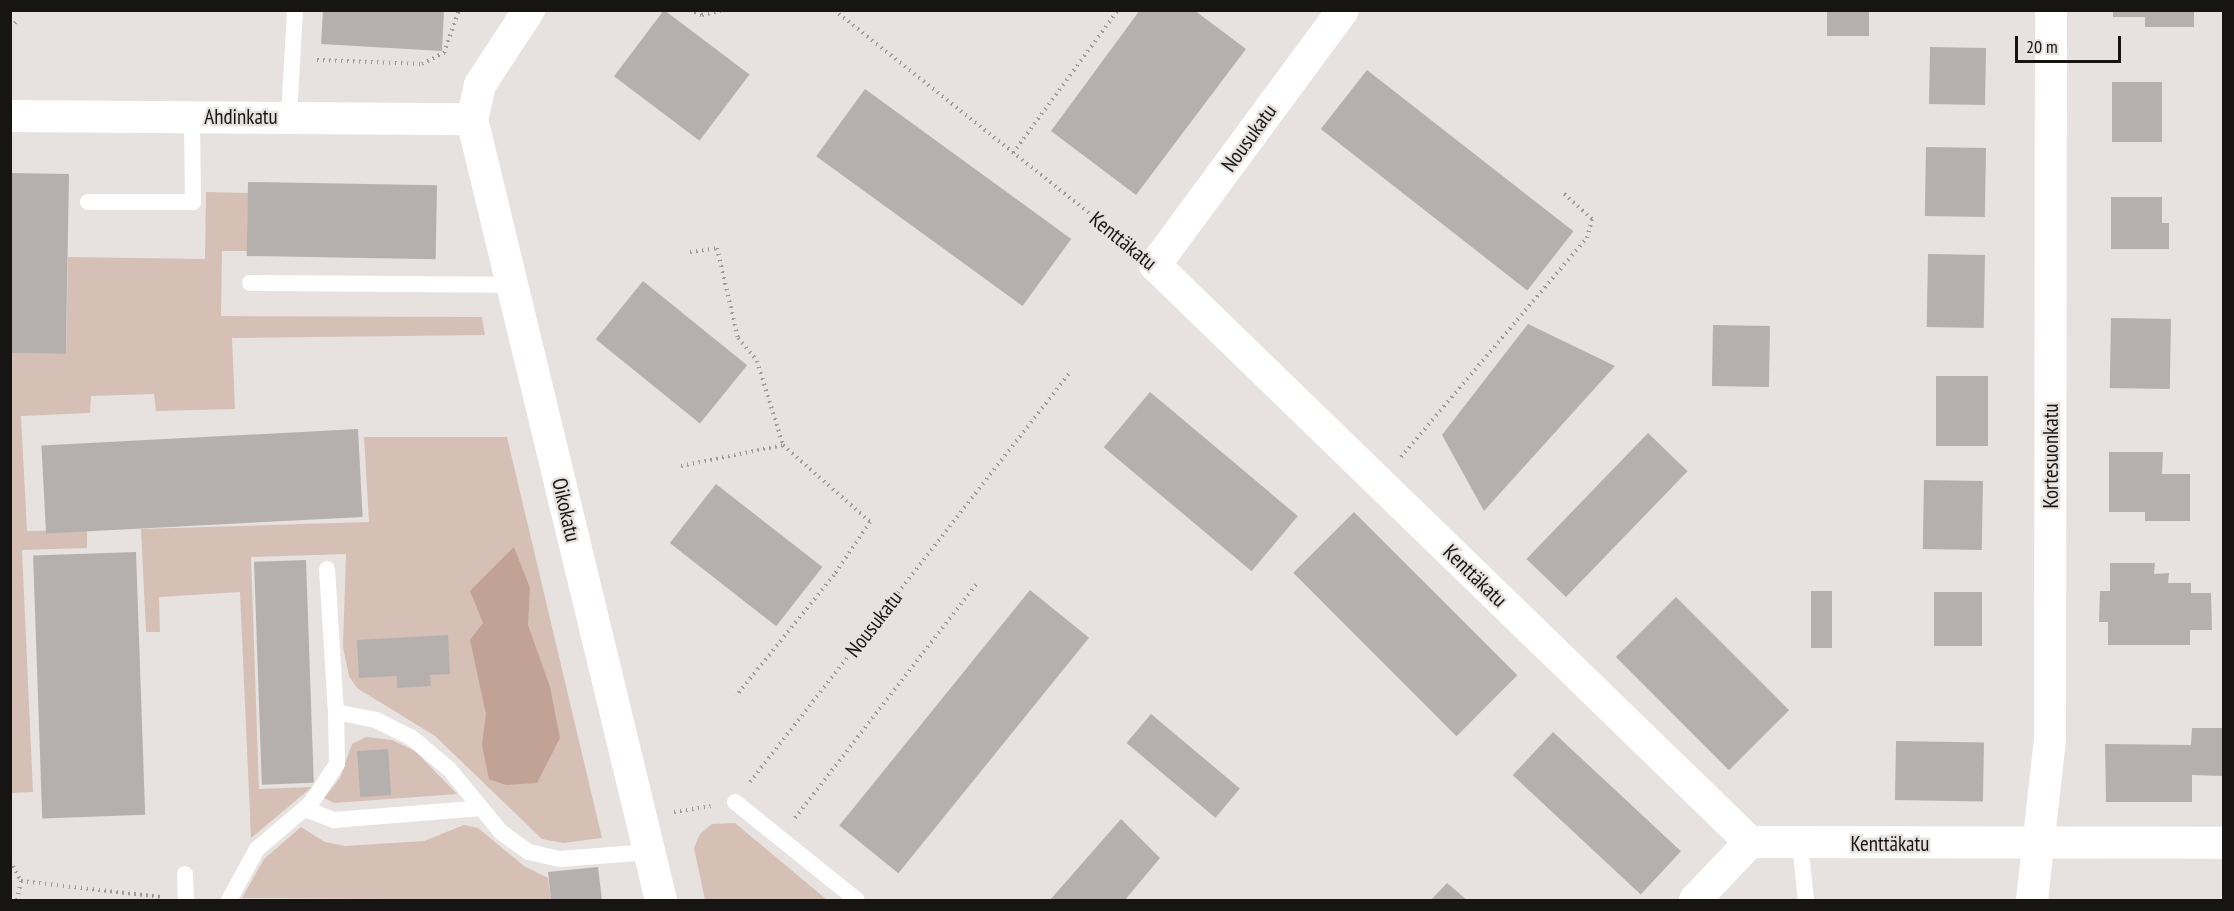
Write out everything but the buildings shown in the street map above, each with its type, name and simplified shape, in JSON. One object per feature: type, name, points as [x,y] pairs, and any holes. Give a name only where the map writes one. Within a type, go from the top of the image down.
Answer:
[{"type":"street","points":[[472,118],[480,85],[529,10]]},
{"type":"street","name":"Nousukatu","points":[[1155,266],[1343,10]]},
{"type":"street","name":"Kortesuonkatu","points":[[2032,900],[2050,739],[2051,10]]},
{"type":"street","name":"Ahdinkatu","points":[[10,116],[472,118]]},
{"type":"street","name":"Oikokatu","points":[[472,118],[661,900]]},
{"type":"street","name":"Kenttäkatu","points":[[1155,266],[1750,842],[1800,844],[2223,843]]},
{"type":"street","points":[[1695,900],[1750,842]]},
{"type":"lane","points":[[288,117],[295,10]]},
{"type":"lane","points":[[88,202],[193,202],[192,117]]},
{"type":"lane","points":[[250,284],[513,285]]},
{"type":"lane","points":[[229,900],[257,849],[305,809],[337,764],[327,568]]},
{"type":"lane","points":[[336,712],[376,720],[412,738],[449,769],[501,832],[529,852],[560,859],[649,852]]},
{"type":"lane","points":[[735,802],[857,900]]},
{"type":"lane","points":[[305,809],[334,820],[482,808]]},
{"type":"lane","points":[[1800,844],[1806,900]]},
{"type":"lane","points":[[185,874],[186,900]]},
{"type":"path","points":[[292,58],[422,64],[444,53],[459,10]]},
{"type":"path","points":[[689,10],[702,15],[723,10]]},
{"type":"path","name":"Kenttäkatu","points":[[834,10],[1155,266]]},
{"type":"path","points":[[1013,153],[1118,10]]},
{"type":"path","points":[[10,27],[16,22]]},
{"type":"path","points":[[1379,483],[1587,238],[1592,219],[1562,192]]},
{"type":"path","points":[[690,252],[717,248],[738,338],[757,361],[783,445],[870,522],[834,575],[736,696]]},
{"type":"path","name":"Nousukatu","points":[[735,802],[1071,371]]},
{"type":"path","points":[[681,466],[783,445]]},
{"type":"path","points":[[780,838],[977,582]]},
{"type":"path","points":[[640,817],[735,802]]},
{"type":"path","points":[[10,861],[21,881],[17,900]]},
{"type":"path","points":[[21,881],[186,900]]},
{"type":"shaded area","points":[[206,192],[248,193],[247,251],[222,251],[221,316],[482,317],[485,335],[232,338],[235,409],[156,411],[154,394],[91,396],[90,413],[21,416],[27,531],[87,530],[87,548],[22,550],[33,792],[11,793],[10,353],[66,354],[68,257],[205,259]]},
{"type":"shaded area","points":[[364,437],[507,437],[602,838],[563,843],[542,839],[435,736],[357,688],[349,676],[343,647],[346,554],[251,557],[259,789],[312,787],[251,838],[240,592],[159,597],[160,632],[146,632],[141,529],[369,522]]},
{"type":"shaded area","points":[[514,547],[530,588],[528,625],[550,687],[560,738],[537,783],[506,785],[489,779],[482,745],[486,714],[470,640],[483,623],[470,591]]},
{"type":"shaded area","points":[[366,737],[392,740],[415,751],[457,794],[334,803],[324,798],[340,778],[352,744]]},
{"type":"shaded area","points":[[735,823],[827,900],[705,900],[694,848],[700,834],[712,824]]},
{"type":"shaded area","points":[[464,825],[478,828],[524,866],[548,878],[551,900],[242,898],[264,859],[301,827],[325,842],[345,846],[424,841]]}]
